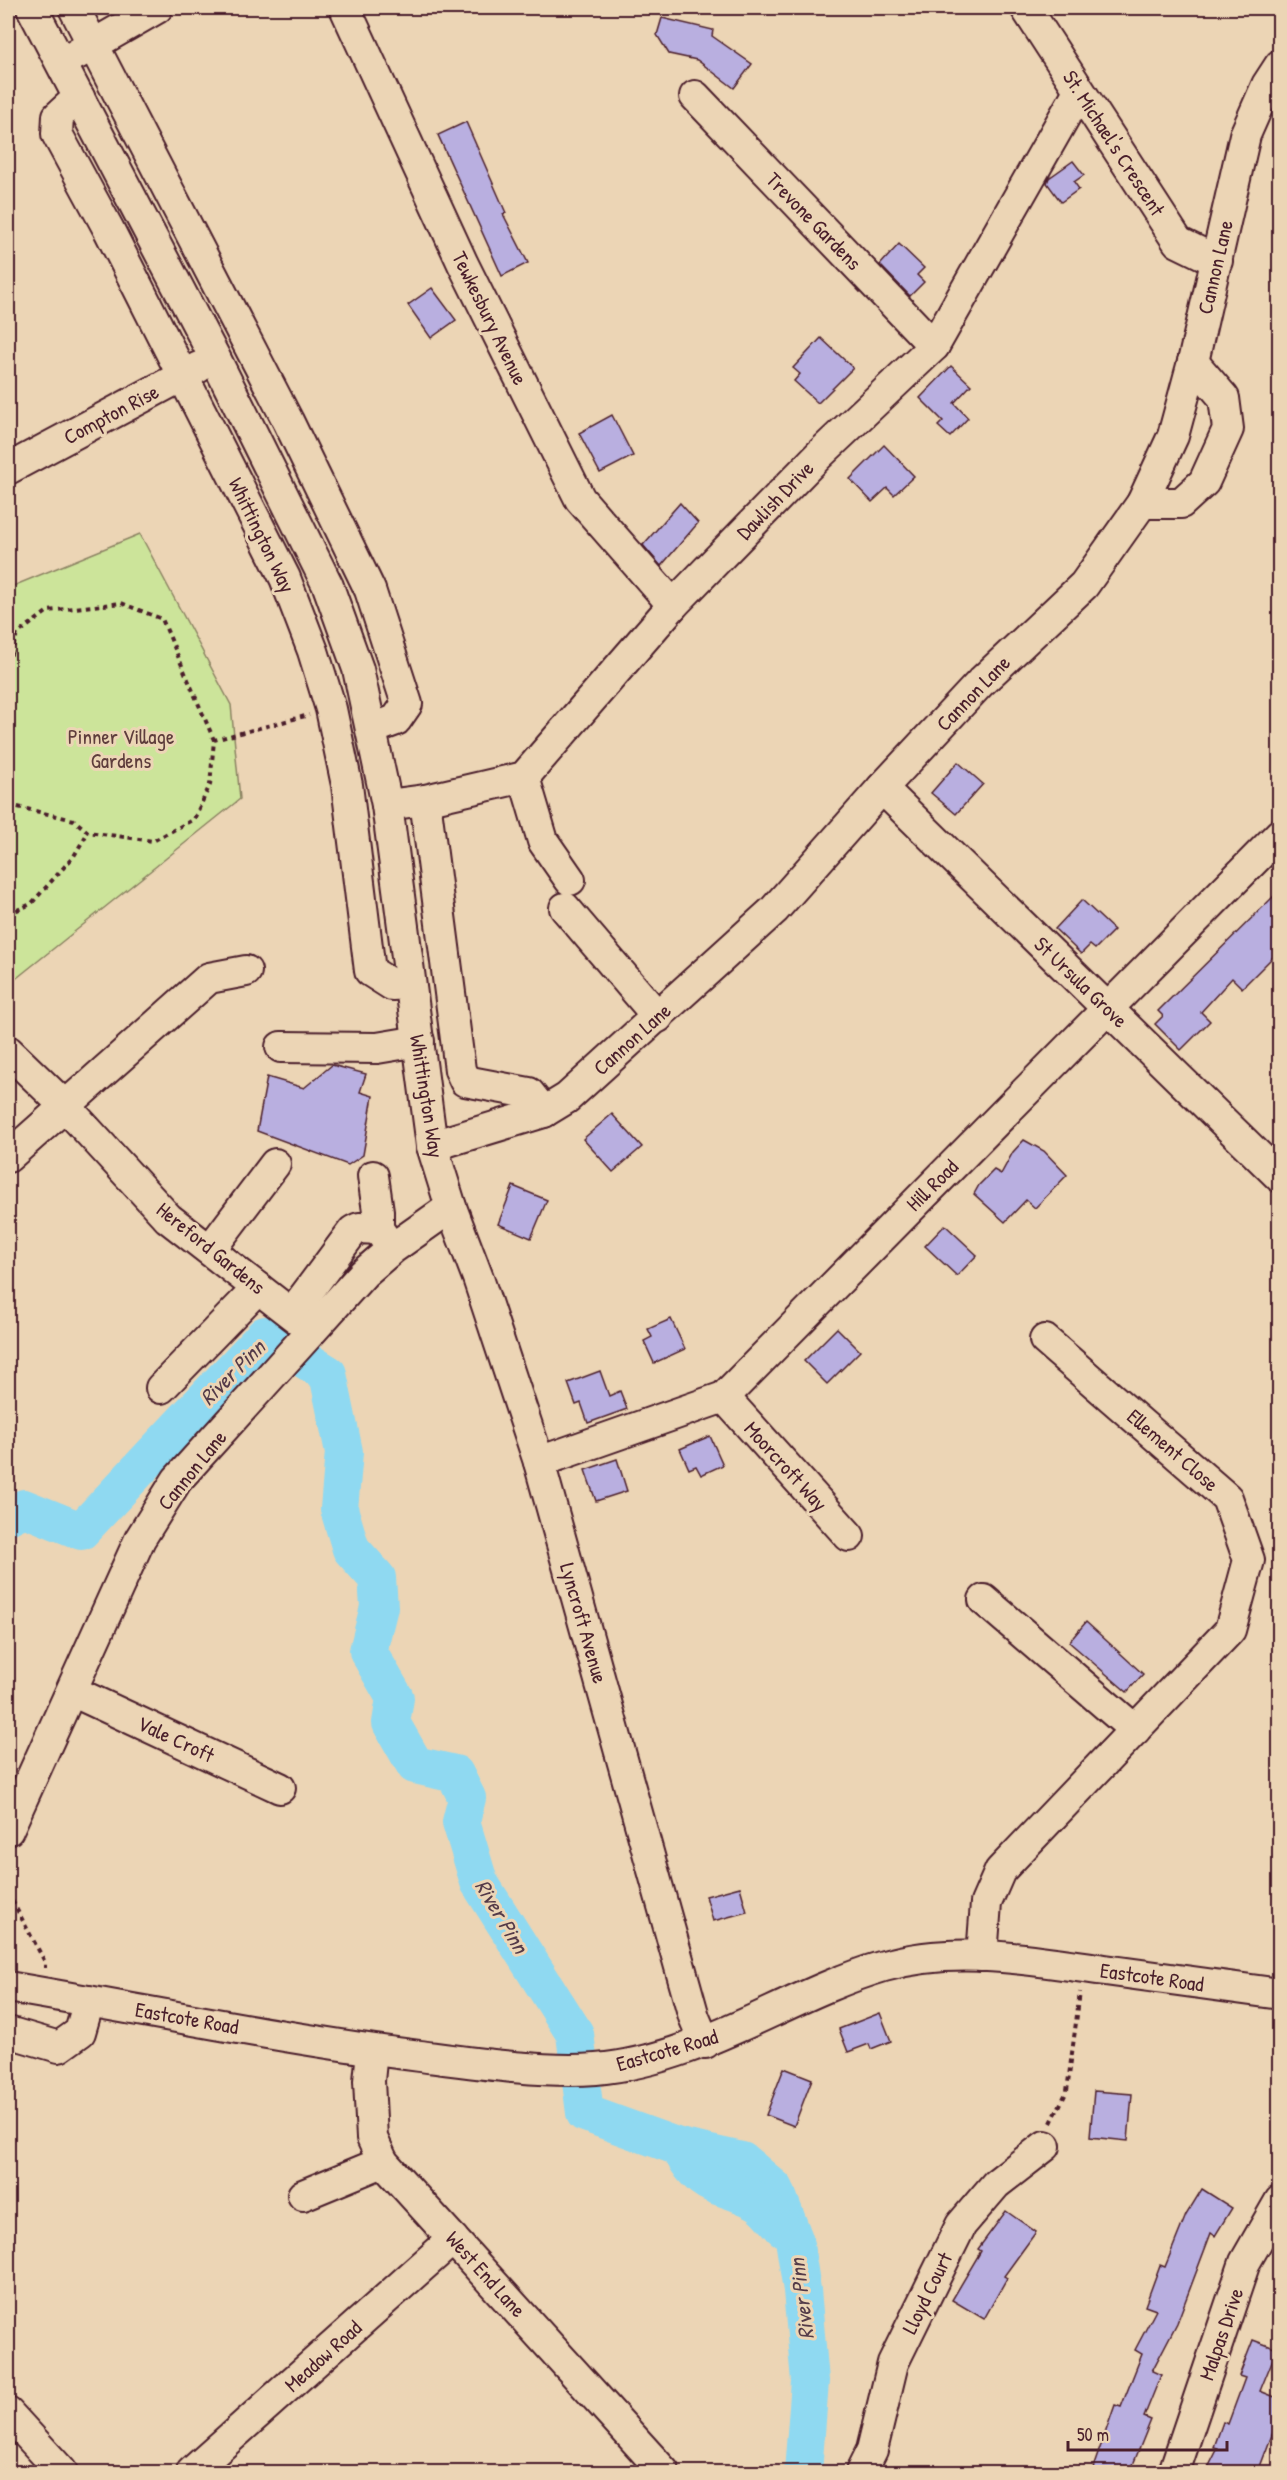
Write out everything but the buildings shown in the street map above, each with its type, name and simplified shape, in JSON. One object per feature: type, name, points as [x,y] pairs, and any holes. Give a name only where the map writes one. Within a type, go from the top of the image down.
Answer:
[{"type":"street","name":"Whittington Way","points":[[32,8],[215,358],[328,586],[358,669],[387,805],[432,1146],[451,1207]]},
{"type":"street","points":[[74,8],[288,421],[370,590],[406,704],[396,720],[372,729]]},
{"type":"street","points":[[62,63],[157,8]]},
{"type":"street","name":"Tewkesbury Avenue","points":[[345,8],[463,264],[580,499],[673,605]]},
{"type":"street","name":"St. Michael's Crescent","points":[[1026,8],[1178,242],[1217,261]]},
{"type":"street","name":"Cannon Lane","points":[[432,1146],[544,1112],[567,1098],[774,910],[882,788],[981,682],[1084,585],[1142,503],[1173,436],[1193,362],[1245,135],[1267,85],[1280,65]]},
{"type":"street","name":"Dawlish Drive","points":[[524,777],[673,605],[819,455],[934,346],[1079,91]]},
{"type":"street","name":"Trevone Gardens","points":[[695,96],[934,346]]},
{"type":"street","name":"Whittington Way","points":[[79,97],[58,116],[57,135],[109,230],[285,578],[313,651],[331,709],[347,785],[370,971],[392,985],[410,984]]},
{"type":"street","name":"Compton Rise","points":[[8,469],[215,358]]},
{"type":"street","points":[[1142,503],[1181,503],[1204,482],[1228,429],[1224,398],[1193,362]]},
{"type":"street","points":[[387,805],[425,800],[524,777],[543,841],[568,894],[658,1017]]},
{"type":"street","name":"St Ursula Grove","points":[[882,788],[1280,1177]]},
{"type":"street","points":[[425,800],[460,1070],[465,1081],[529,1093],[544,1112]]},
{"type":"street","name":"Hill Road","points":[[539,1462],[724,1396],[1280,834]]},
{"type":"street","points":[[8,1157],[209,978],[246,971]]},
{"type":"street","points":[[281,1047],[377,1048],[419,1041]]},
{"type":"street","name":"Hereford Gardens","points":[[8,1051],[66,1107],[168,1218],[258,1288],[302,1329]]},
{"type":"street","points":[[210,1251],[275,1164]]},
{"type":"street","points":[[373,1176],[385,1239]]},
{"type":"street","name":"Cannon Lane","points":[[8,1830],[140,1539],[177,1480],[281,1366],[302,1329],[364,1273],[385,1239],[451,1207]]},
{"type":"street","name":"Lyncroft Avenue","points":[[451,1207],[478,1278],[539,1462],[694,2017],[705,2043]]},
{"type":"street","points":[[161,1388],[258,1288]]},
{"type":"street","name":"Ellement Close","points":[[982,1956],[986,1904],[1000,1871],[1230,1630],[1249,1560],[1227,1498],[1045,1340]]},
{"type":"street","name":"Moorcroft Way","points":[[724,1396],[849,1536]]},
{"type":"street","points":[[984,1600],[1135,1730]]},
{"type":"street","name":"Vale Croft","points":[[72,1690],[280,1788]]},
{"type":"street","name":"Eastcote Road","points":[[8,1987],[372,2050],[464,2062],[562,2069],[597,2069],[640,2061],[705,2043],[834,1982],[887,1965],[930,1956],[982,1956],[1042,1960],[1280,1994]]},
{"type":"street","points":[[8,2032],[59,2047],[80,2032],[89,2001]]},
{"type":"street","name":"West End Lane","points":[[372,2050],[369,2081],[372,2138],[383,2162],[664,2472]]},
{"type":"street","name":"Lloyd Court","points":[[861,2472],[872,2450],[893,2363],[961,2225],[996,2184],[1045,2146]]},
{"type":"street","points":[[303,2195],[383,2162]]},
{"type":"street","name":"Malpas Drive","points":[[1174,2472],[1245,2262],[1279,2203]]},
{"type":"street","name":"Meadow Road","points":[[192,2472],[453,2239]]},
{"type":"street","points":[[8,2413],[62,2472]]},
{"type":"path","points":[[8,634],[17,634],[48,611],[121,603],[162,620],[214,740],[210,785],[194,819],[153,841],[88,832],[74,820],[8,807],[11,783],[8,776]]},
{"type":"path","points":[[8,664],[17,634]]},
{"type":"path","points":[[214,740],[331,709]]},
{"type":"path","points":[[8,914],[31,904],[74,856],[88,832]]},
{"type":"path","points":[[8,1893],[45,1962],[44,1974]]},
{"type":"path","points":[[1045,2146],[1047,2131],[1067,2091],[1083,1967]]},
{"type":"green space","name":"Pinner Village Gardens","points":[[140,534],[231,705],[240,799],[8,985],[8,588]]},
{"type":"waterway","name":"River Pinn","points":[[8,1516],[24,1508],[81,1531],[265,1335],[328,1374],[344,1452],[339,1509],[351,1549],[377,1578],[379,1607],[368,1651],[395,1698],[391,1723],[415,1765],[455,1774],[467,1798],[461,1822],[479,1882],[575,2034],[585,2113],[679,2147],[742,2161],[775,2189],[794,2239],[802,2290],[810,2381],[803,2472]]},
{"type":"waterway","points":[[679,2147],[688,2162],[704,2179],[760,2203],[783,2228]]}]
